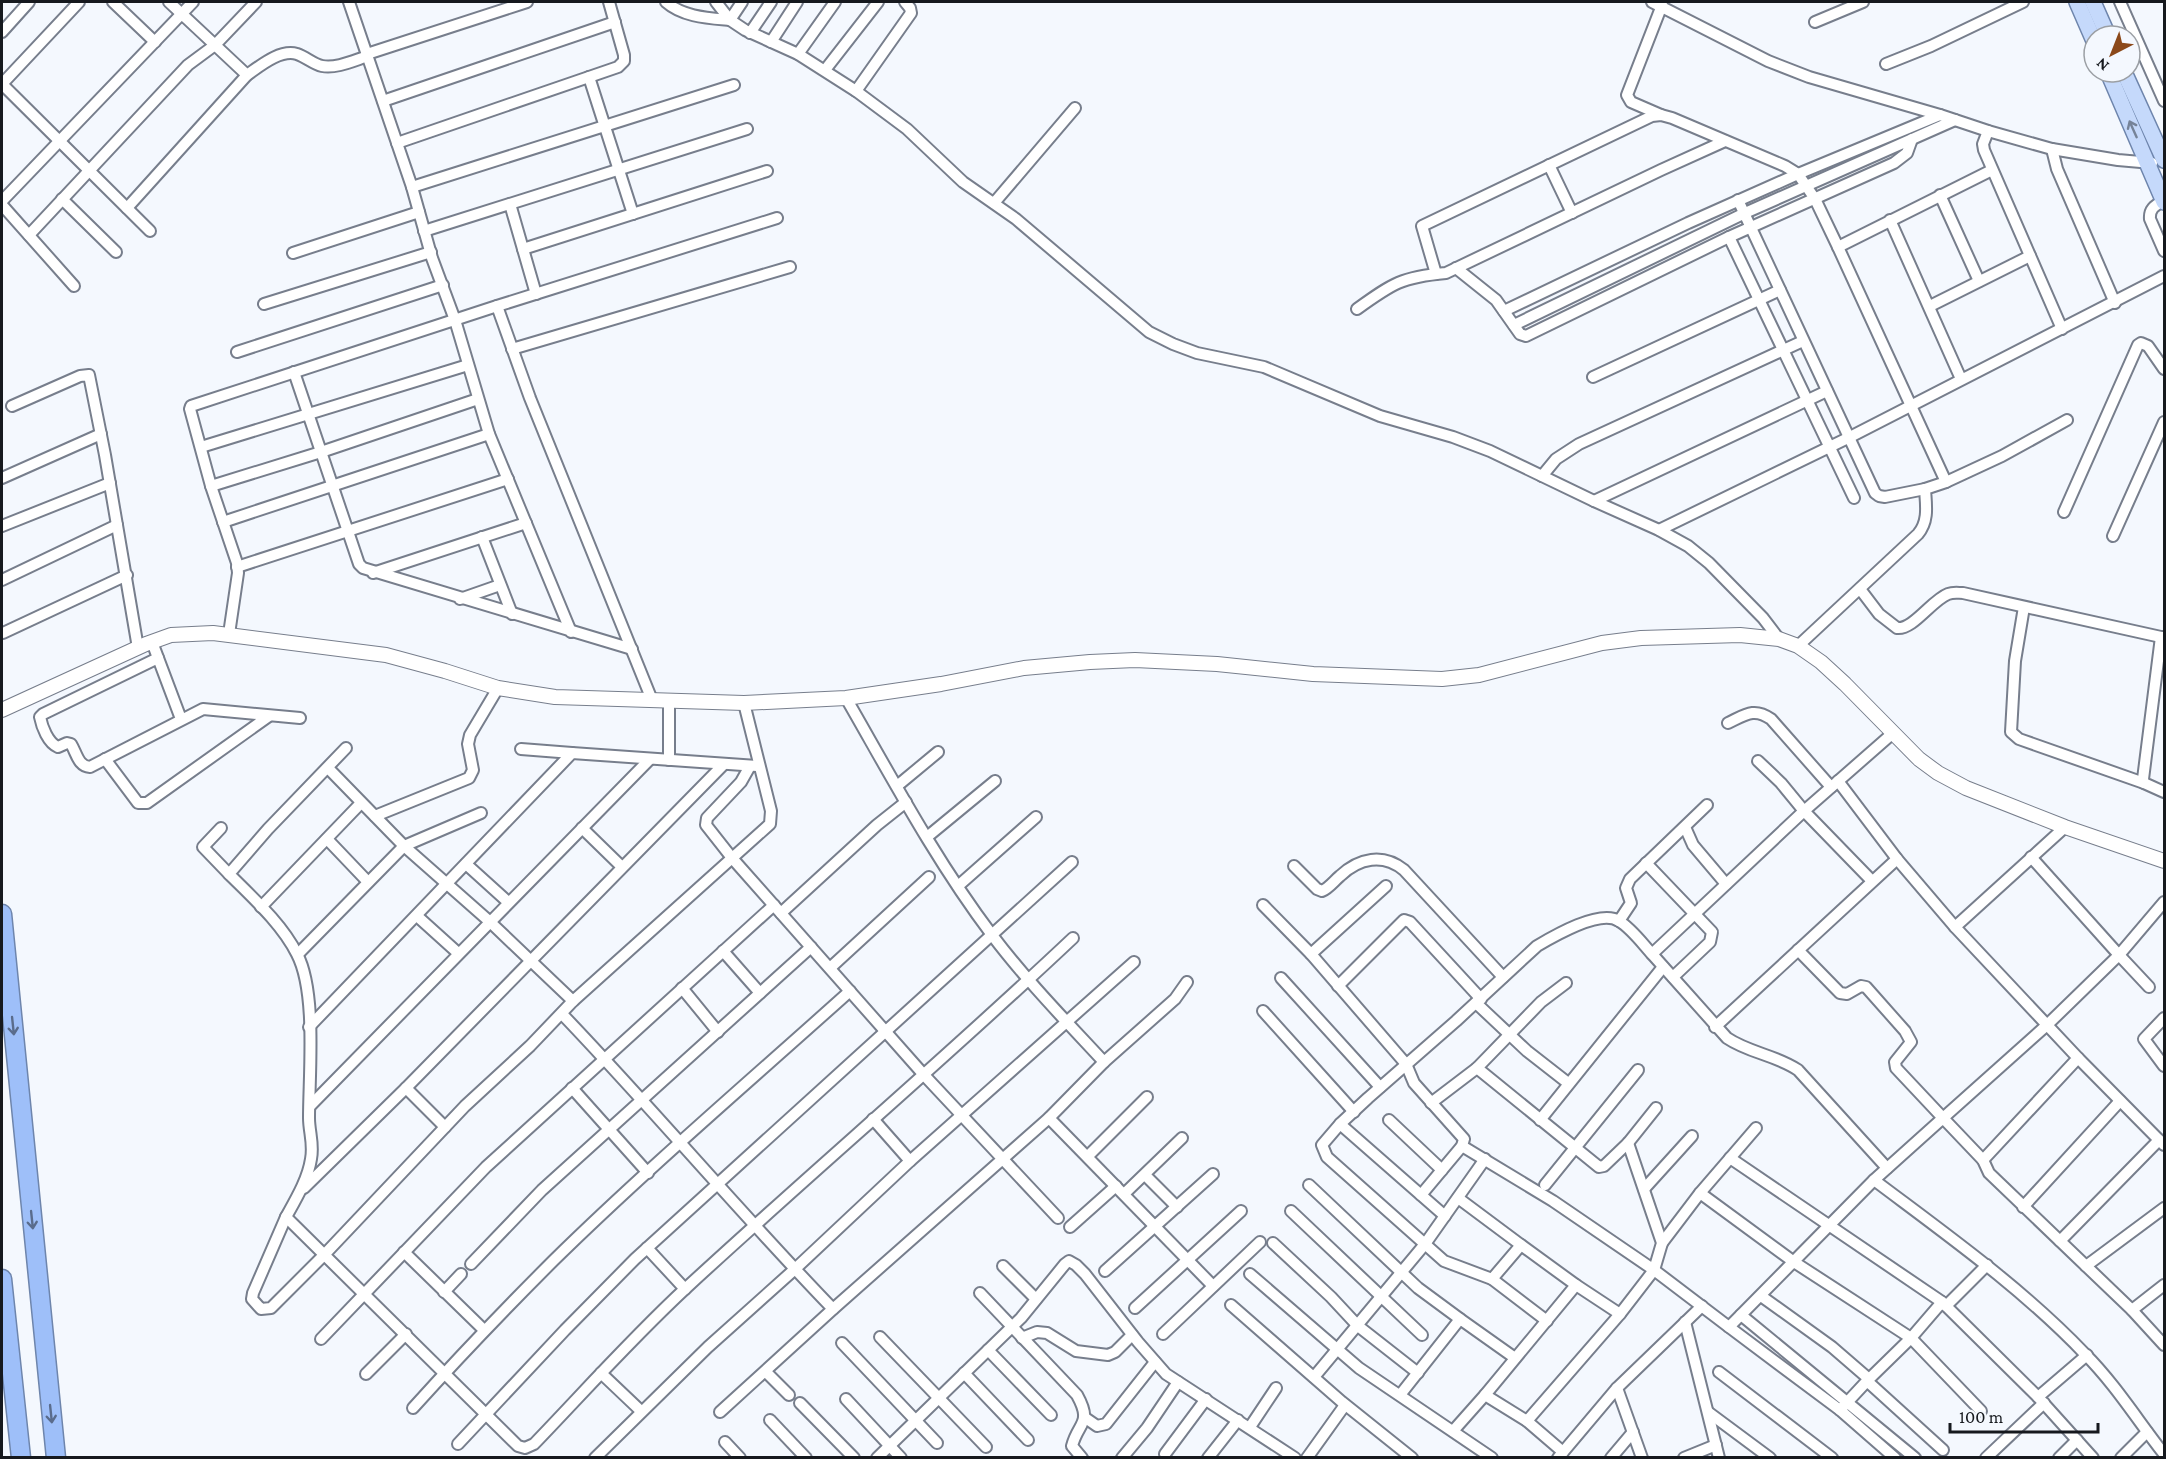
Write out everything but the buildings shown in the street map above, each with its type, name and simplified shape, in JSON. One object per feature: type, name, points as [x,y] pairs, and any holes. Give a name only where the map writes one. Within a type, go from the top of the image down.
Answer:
[{"type":"highway","points":[[2,914],[56,1458]]},
{"type":"highway","points":[[2,1279],[21,1458]]},
{"type":"main road","points":[[2077,2],[2087,24]]},
{"type":"main road","points":[[2093,2],[2103,24]]},
{"type":"main road","points":[[2113,84],[2164,201]]},
{"type":"main road","points":[[2129,84],[2164,162]]},
{"type":"main road","points":[[2,710],[171,635],[213,633],[386,655],[498,688],[555,697],[744,703],[846,698],[941,684],[1024,668],[1135,660],[1217,664],[1313,674],[1442,679],[1479,675],[1602,643],[1641,638],[1740,635],[1779,639],[1798,646],[1845,684],[1919,759],[1938,773],[1966,788],[2065,827],[2164,861]]},
{"type":"street","points":[[2,32],[29,2]]},
{"type":"street","points":[[79,2],[2,84],[150,231]]},
{"type":"street","points":[[113,2],[155,42]]},
{"type":"street","points":[[169,2],[247,75]]},
{"type":"street","points":[[74,286],[2,203],[194,2]]},
{"type":"street","points":[[29,235],[188,65],[215,45],[256,2]]},
{"type":"street","points":[[349,2],[412,187],[489,434],[571,632]]},
{"type":"street","points":[[127,208],[247,75],[265,62],[287,53],[296,53],[324,67],[337,65],[526,2]]},
{"type":"street","points":[[397,143],[618,67],[624,61],[609,2]]},
{"type":"street","points":[[666,2],[680,11],[703,17],[730,20]]},
{"type":"street","points":[[716,2],[730,20],[750,33],[798,54],[825,70],[907,129],[963,182],[994,203],[1140,324],[1173,344],[1197,352],[1264,367],[1380,416],[1453,437],[1490,451],[1659,530],[1688,546],[1709,563],[1763,618],[1779,639]]},
{"type":"street","points":[[730,20],[742,2]]},
{"type":"street","points":[[750,33],[771,2]]},
{"type":"street","points":[[771,42],[797,2]]},
{"type":"street","points":[[798,54],[835,2]]},
{"type":"street","points":[[825,70],[878,2]]},
{"type":"street","points":[[856,91],[911,13],[905,2]]},
{"type":"street","points":[[1815,22],[1863,2]]},
{"type":"street","points":[[1886,64],[1931,46],[2023,2]]},
{"type":"street","points":[[2120,2],[2164,101]]},
{"type":"street","points":[[1946,482],[1815,199],[1798,174],[1785,166],[1631,102],[1627,95],[1657,3],[1768,61],[1828,83],[2052,149],[2109,159],[2148,163],[2164,162]]},
{"type":"street","points":[[383,101],[615,22]]},
{"type":"street","points":[[589,77],[633,214]]},
{"type":"street","points":[[412,187],[734,85]]},
{"type":"street","points":[[994,203],[1075,108]]},
{"type":"street","points":[[1436,274],[1422,226],[1644,119],[1661,115]]},
{"type":"street","points":[[1504,311],[1738,200],[1940,115]]},
{"type":"street","points":[[1514,325],[1744,213],[1955,120]]},
{"type":"street","points":[[424,231],[747,129]]},
{"type":"street","points":[[1988,132],[1983,144],[1984,150],[2062,329]]},
{"type":"street","points":[[1456,268],[1488,292],[1520,334],[1526,336],[1729,237],[1902,159],[1912,139]]},
{"type":"street","points":[[1358,309],[1395,282],[1407,278],[1446,273],[1725,141]]},
{"type":"street","points":[[2052,149],[2057,169],[2115,303]]},
{"type":"street","points":[[1549,165],[1572,213]]},
{"type":"street","points":[[1838,247],[1992,170]]},
{"type":"street","points":[[523,249],[767,171]]},
{"type":"street","points":[[1940,195],[1979,281]]},
{"type":"street","points":[[62,199],[116,252]]},
{"type":"street","points":[[1738,200],[1875,493],[1879,496],[1926,489],[1946,482],[2002,456],[2067,420]]},
{"type":"street","points":[[2164,201],[2156,205],[2149,214],[2164,251]]},
{"type":"street","points":[[510,204],[536,294]]},
{"type":"street","points":[[293,253],[419,212]]},
{"type":"street","points":[[229,634],[237,567],[211,486],[191,406],[777,218]]},
{"type":"street","points":[[1890,220],[1961,380]]},
{"type":"street","points":[[1729,237],[1854,498]]},
{"type":"street","points":[[264,304],[431,252]]},
{"type":"street","points":[[1930,306],[2030,256]]},
{"type":"street","points":[[512,349],[790,267]]},
{"type":"street","points":[[1659,530],[1850,437],[2164,276]]},
{"type":"street","points":[[237,352],[442,285]]},
{"type":"street","points":[[1593,377],[1780,290]]},
{"type":"street","points":[[497,306],[530,398],[652,700]]},
{"type":"street","points":[[1542,476],[1556,459],[1579,444],[1803,341]]},
{"type":"street","points":[[2064,512],[2138,345],[2141,343],[2148,345],[2163,364]]},
{"type":"street","points":[[201,447],[468,365]]},
{"type":"street","points":[[294,372],[359,564],[363,568],[373,573],[632,649]]},
{"type":"street","points":[[12,406],[80,376],[88,375],[127,575],[138,648]]},
{"type":"street","points":[[1594,501],[1827,391]]},
{"type":"street","points":[[211,486],[478,399]]},
{"type":"street","points":[[2113,536],[2164,422]]},
{"type":"street","points":[[2,478],[101,434]]},
{"type":"street","points":[[223,522],[489,434]]},
{"type":"street","points":[[237,567],[508,479]]},
{"type":"street","points":[[2,526],[110,483]]},
{"type":"street","points":[[1798,646],[1924,527],[1926,489]]},
{"type":"street","points":[[373,573],[526,523]]},
{"type":"street","points":[[2,580],[117,525]]},
{"type":"street","points":[[482,537],[512,614]]},
{"type":"street","points":[[3,633],[127,575]]},
{"type":"street","points":[[460,599],[500,585]]},
{"type":"street","points":[[1860,589],[1879,614],[1897,628],[1907,626],[1937,600],[1949,593],[1963,592],[2163,637],[2144,783]]},
{"type":"street","points":[[2024,607],[2015,661],[2011,732],[2019,739],[2164,792]]},
{"type":"street","points":[[152,642],[181,719]]},
{"type":"street","points":[[159,658],[49,710],[40,717],[51,743],[58,747],[67,743],[71,744],[82,765],[90,767],[203,709],[300,718]]},
{"type":"street","points":[[375,816],[469,778],[473,770],[469,753],[470,735],[498,688]]},
{"type":"street","points":[[846,698],[927,837],[992,936],[1028,980],[1104,1062]]},
{"type":"street","points":[[669,700],[669,760]]},
{"type":"street","points":[[221,828],[203,847],[284,934],[298,954],[306,978],[309,1027],[309,1119],[313,1146],[311,1161],[300,1192],[286,1217],[253,1293],[254,1304],[261,1309],[271,1308],[445,1127],[573,1001],[770,824],[771,812],[755,766],[744,703]]},
{"type":"street","points":[[1728,723],[1753,712],[1762,713],[1771,719],[1834,784],[1955,927],[2078,1058],[2162,1142],[2060,1242]]},
{"type":"street","points":[[105,759],[138,803],[147,804],[269,716]]},
{"type":"street","points":[[1652,954],[1803,811],[1893,733]]},
{"type":"street","points":[[229,874],[268,829],[346,748]]},
{"type":"street","points":[[521,749],[755,766]]},
{"type":"street","points":[[897,786],[938,752]]},
{"type":"street","points":[[309,1027],[572,753]]},
{"type":"street","points":[[310,1106],[650,759]]},
{"type":"street","points":[[1758,762],[1781,783],[1803,811],[1872,881]]},
{"type":"street","points":[[300,1192],[406,1088],[724,764]]},
{"type":"street","points":[[755,766],[705,822],[706,825],[732,858],[924,1075],[1058,1218]]},
{"type":"street","points":[[328,768],[404,846],[489,921],[573,1001]]},
{"type":"street","points":[[927,837],[995,781]]},
{"type":"street","points":[[321,1339],[486,1167],[572,1088],[723,951],[778,909],[906,802]]},
{"type":"street","points":[[261,907],[361,803]]},
{"type":"street","points":[[1619,921],[1631,903],[1626,888],[1628,883],[1707,805]]},
{"type":"street","points":[[298,954],[404,846],[482,813]]},
{"type":"street","points":[[958,886],[1036,817]]},
{"type":"street","points":[[1684,827],[1693,845],[1726,884]]},
{"type":"street","points":[[1955,927],[2065,827]]},
{"type":"street","points":[[582,828],[622,867]]},
{"type":"street","points":[[327,839],[368,882]]},
{"type":"street","points":[[2031,857],[2148,987]]},
{"type":"street","points":[[1294,866],[1317,889],[1322,891],[1342,874],[1363,862],[1383,859],[1395,863],[1503,977]]},
{"type":"street","points":[[1715,1027],[1897,859]]},
{"type":"street","points":[[458,1444],[565,1330],[647,1248],[1072,862]]},
{"type":"street","points":[[1646,863],[1709,928],[1712,937],[1673,977]]},
{"type":"street","points":[[466,864],[508,902]]},
{"type":"street","points":[[830,968],[929,878]]},
{"type":"street","points":[[1311,954],[1386,886]]},
{"type":"street","points":[[1729,1327],[1874,1180],[2048,1025],[2119,955],[2164,902]]},
{"type":"street","points":[[1263,904],[1311,954],[1407,1064],[1414,1083],[1462,1137],[1464,1142],[1462,1146],[1421,1195]]},
{"type":"street","points":[[417,916],[458,953]]},
{"type":"street","points":[[1547,1321],[1492,1279],[1450,1264],[1327,1157],[1322,1145],[1340,1124],[1380,1087],[1537,946],[1554,936],[1599,918],[1605,917],[1619,921],[1664,967],[1715,1027],[1739,1047],[1788,1063],[1798,1070],[1887,1168]]},
{"type":"street","points":[[1338,986],[1404,920],[1410,922],[1509,1035],[1543,1065],[1568,1083]]},
{"type":"street","points":[[286,1217],[518,1446],[530,1447],[685,1289],[1073,938]]},
{"type":"street","points":[[471,1264],[542,1190],[811,947]]},
{"type":"street","points":[[1798,950],[1840,993],[1847,994],[1861,986],[1866,987],[1905,1031],[1911,1042],[1896,1060],[1896,1068],[1983,1160],[1989,1173],[2132,1310],[2164,1345]]},
{"type":"street","points":[[723,951],[760,993]]},
{"type":"street","points":[[595,1458],[708,1347],[910,1161],[1134,962]]},
{"type":"street","points":[[1540,1120],[1664,967]]},
{"type":"street","points":[[1281,978],[1380,1087]]},
{"type":"street","points":[[720,1413],[833,1309],[1049,1118],[1104,1062],[1175,999],[1187,982]]},
{"type":"street","points":[[1431,1103],[1477,1068],[1541,1002],[1566,983]]},
{"type":"street","points":[[682,988],[718,1032]]},
{"type":"street","points":[[413,1408],[484,1330],[556,1258],[850,991]]},
{"type":"street","points":[[1263,1011],[1354,1112]]},
{"type":"street","points":[[562,1014],[605,1058],[833,1309]]},
{"type":"street","points":[[2164,1018],[2144,1039],[2164,1066]]},
{"type":"street","points":[[1983,1160],[2078,1058]]},
{"type":"street","points":[[1477,1068],[1599,1167],[1604,1166],[1628,1143],[1656,1108]]},
{"type":"street","points":[[1545,1185],[1638,1070]]},
{"type":"street","points":[[406,1088],[445,1127]]},
{"type":"street","points":[[572,1088],[648,1173]]},
{"type":"street","points":[[1088,1156],[1147,1097]]},
{"type":"street","points":[[2023,1207],[2120,1101]]},
{"type":"street","points":[[1049,1118],[1213,1286]]},
{"type":"street","points":[[873,1119],[910,1161]]},
{"type":"street","points":[[1389,1120],[1442,1170]]},
{"type":"street","points":[[1340,1124],[1445,1216]]},
{"type":"street","points":[[1527,1421],[1620,1314],[1654,1270],[1662,1244],[1700,1193],[1756,1128]]},
{"type":"street","points":[[1644,1189],[1692,1137]]},
{"type":"street","points":[[1070,1227],[1145,1174],[1182,1138]]},
{"type":"street","points":[[1628,1143],[1662,1244]]},
{"type":"street","points":[[1462,1146],[1553,1201],[1654,1270],[1840,1410],[1895,1458]]},
{"type":"street","points":[[1730,1158],[1830,1224],[1944,1304],[2041,1400],[2093,1458]]},
{"type":"street","points":[[1314,1377],[1425,1244],[1485,1159]]},
{"type":"street","points":[[1145,1174],[1177,1207]]},
{"type":"street","points":[[1105,1271],[1213,1174]]},
{"type":"street","points":[[1874,1180],[1987,1265],[2047,1316],[2087,1355],[2164,1454]]},
{"type":"street","points":[[1309,1185],[1418,1288],[1515,1358]]},
{"type":"street","points":[[1700,1193],[1794,1262],[1911,1338],[1981,1411]]},
{"type":"street","points":[[1458,1198],[1576,1285],[1620,1314]]},
{"type":"street","points":[[2086,1266],[2164,1208]]},
{"type":"street","points":[[1135,1308],[1241,1211]]},
{"type":"street","points":[[1291,1211],[1422,1335]]},
{"type":"street","points":[[1163,1335],[1260,1242]]},
{"type":"street","points":[[1273,1243],[1331,1297],[1358,1326],[1418,1373]]},
{"type":"street","points":[[1492,1279],[1521,1245]]},
{"type":"street","points":[[647,1248],[685,1289]]},
{"type":"street","points":[[404,1252],[484,1330]]},
{"type":"street","points":[[877,1458],[1012,1327],[1069,1261],[1085,1274],[1132,1335],[1166,1374],[1295,1458]]},
{"type":"street","points":[[1840,1410],[1944,1304],[1987,1265]]},
{"type":"street","points":[[1003,1266],[1036,1299]]},
{"type":"street","points":[[444,1292],[461,1274]]},
{"type":"street","points":[[1250,1274],[1336,1350],[1492,1458]]},
{"type":"street","points":[[1453,1431],[1576,1285]]},
{"type":"street","points":[[2132,1310],[2164,1285]]},
{"type":"street","points":[[980,1293],[1077,1395],[1082,1404],[1084,1416],[1081,1429],[1072,1446],[1082,1458]]},
{"type":"street","points":[[1761,1296],[1832,1347],[1943,1450]]},
{"type":"street","points":[[1231,1305],[1345,1404],[1412,1458]]},
{"type":"street","points":[[1485,1395],[1527,1421],[1560,1455],[1617,1388],[1702,1306]]},
{"type":"street","points":[[1741,1315],[1915,1458]]},
{"type":"street","points":[[1400,1395],[1460,1319]]},
{"type":"street","points":[[1685,1322],[1719,1458]]},
{"type":"street","points":[[1022,1338],[1037,1332],[1047,1333],[1076,1351],[1108,1355],[1115,1352],[1132,1335]]},
{"type":"street","points":[[366,1374],[406,1334]]},
{"type":"street","points":[[880,1337],[986,1447]]},
{"type":"street","points":[[842,1343],[937,1443]]},
{"type":"street","points":[[988,1350],[1051,1415]]},
{"type":"street","points":[[1986,1458],[2087,1355]]},
{"type":"street","points":[[1084,1416],[1097,1426],[1106,1424],[1155,1362]]},
{"type":"street","points":[[766,1372],[789,1395]]},
{"type":"street","points":[[1719,1372],[1829,1457]]},
{"type":"street","points":[[601,1373],[641,1411]]},
{"type":"street","points":[[964,1374],[1028,1440]]},
{"type":"street","points":[[1122,1458],[1147,1428],[1178,1382]]},
{"type":"street","points":[[1250,1427],[1276,1388]]},
{"type":"street","points":[[1617,1388],[1642,1458]]},
{"type":"street","points":[[846,1399],[901,1458]]},
{"type":"street","points":[[1165,1455],[1206,1400]]},
{"type":"street","points":[[800,1403],[854,1458]]},
{"type":"street","points":[[1307,1458],[1345,1404]]},
{"type":"street","points":[[1708,1412],[1761,1454],[1770,1458]]},
{"type":"street","points":[[770,1419],[806,1458]]},
{"type":"street","points":[[1211,1456],[1238,1420]]},
{"type":"street","points":[[1611,1458],[1633,1432]]},
{"type":"street","points":[[2121,1458],[2147,1432]]},
{"type":"street","points":[[2060,1458],[2077,1440]]},
{"type":"street","points":[[725,1442],[740,1458]]},
{"type":"street","points":[[1684,1458],[1716,1445]]}]
